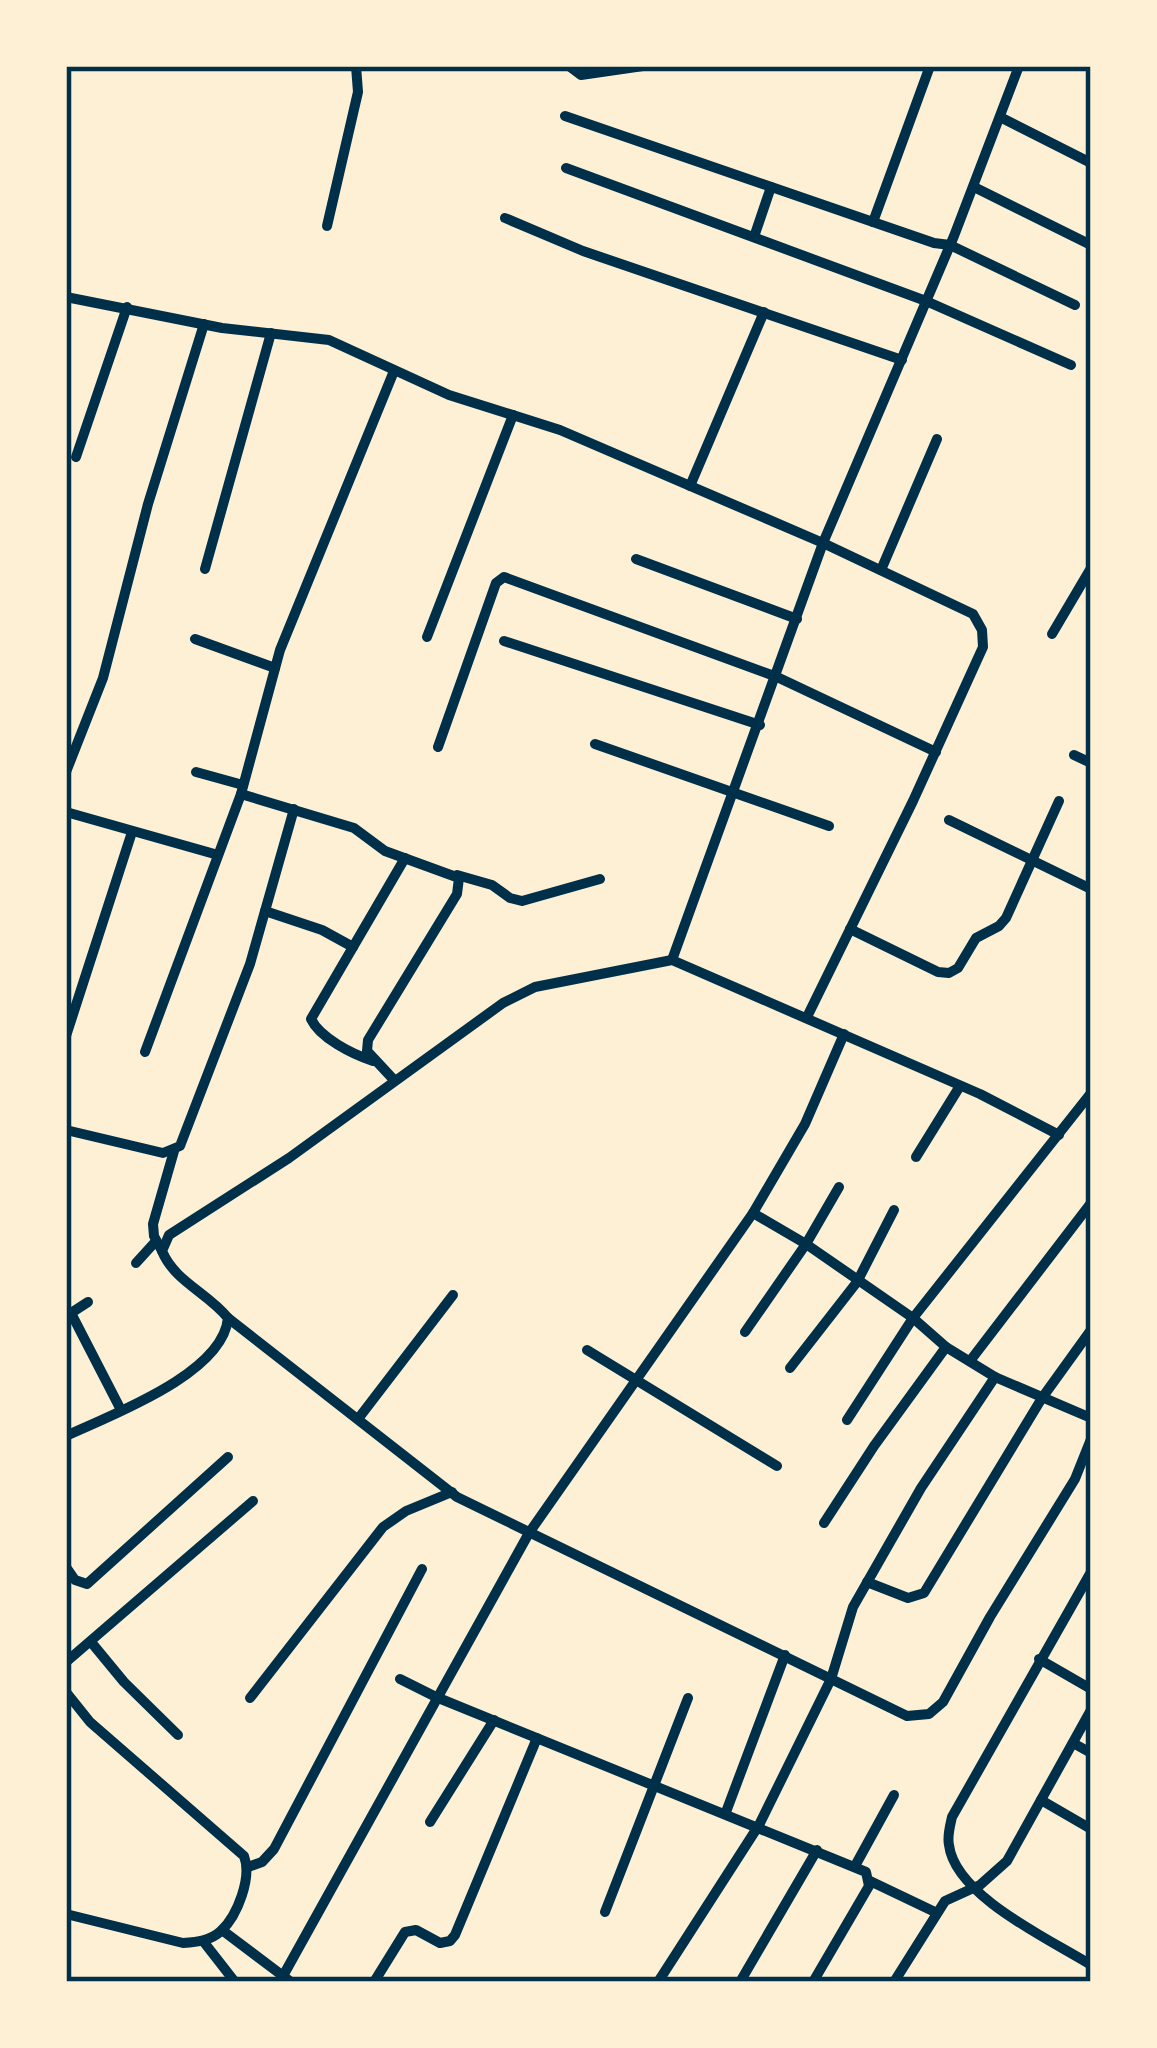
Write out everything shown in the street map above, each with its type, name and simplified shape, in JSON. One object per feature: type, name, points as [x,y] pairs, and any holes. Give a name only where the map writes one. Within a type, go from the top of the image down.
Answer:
[{"type":"street","points":[[327,226],[358,92],[356,66]]},
{"type":"street","points":[[569,66],[581,75],[643,66]]},
{"type":"street","points":[[873,222],[931,66]]},
{"type":"street","points":[[672,960],[824,543],[974,187],[1019,66]]},
{"type":"street","points":[[565,116],[950,245],[1075,304]]},
{"type":"street","points":[[1001,118],[1091,163]]},
{"type":"street","points":[[566,168],[926,301],[1071,365]]},
{"type":"street","points":[[754,237],[771,187]]},
{"type":"street","points":[[974,187],[1091,245]]},
{"type":"street","points":[[505,218],[584,250],[902,359]]},
{"type":"street","points":[[66,297],[204,324],[329,340],[448,395],[560,430],[824,543],[973,614],[982,629],[983,647],[807,1017]]},
{"type":"street","points":[[76,457],[127,307]]},
{"type":"street","points":[[690,486],[764,313]]},
{"type":"street","points":[[66,772],[103,678],[148,504],[204,324]]},
{"type":"street","points":[[205,569],[271,333]]},
{"type":"street","points":[[145,1052],[242,789],[275,668],[394,371]]},
{"type":"street","points":[[427,637],[513,415]]},
{"type":"street","points":[[880,570],[937,440]]},
{"type":"street","points":[[636,559],[797,619]]},
{"type":"street","points":[[1052,634],[1091,568]]},
{"type":"street","points":[[438,748],[496,583],[504,577],[777,676],[936,752]]},
{"type":"street","points":[[195,639],[275,668]]},
{"type":"street","points":[[504,641],[760,725]]},
{"type":"street","points":[[595,744],[829,826]]},
{"type":"street","points":[[1074,755],[1091,763]]},
{"type":"street","points":[[196,772],[354,828],[376,846],[492,885],[509,898],[522,901],[600,879]]},
{"type":"street","points":[[850,929],[938,972],[958,968],[976,938],[1006,918],[1059,801]]},
{"type":"street","points":[[66,1130],[164,1153],[181,1145],[250,964],[294,808]]},
{"type":"street","points":[[66,813],[218,855]]},
{"type":"street","points":[[949,820],[1091,889]]},
{"type":"street","points":[[66,1036],[133,832]]},
{"type":"street","points":[[373,1061],[310,1022],[405,858]]},
{"type":"street","points":[[394,1080],[373,1061],[368,1040],[458,894],[459,878],[453,874]]},
{"type":"street","points":[[265,911],[322,930],[353,947]]},
{"type":"street","points":[[136,1263],[180,1226],[289,1157],[503,1004],[535,987],[672,960],[960,1085],[1059,1135]]},
{"type":"street","points":[[222,1930],[287,1979],[436,1697],[530,1533],[753,1213],[805,1124],[844,1034]]},
{"type":"street","points":[[916,1157],[960,1085]]},
{"type":"street","points":[[847,1420],[913,1318],[1059,1135],[1087,1110],[1091,1093]]},
{"type":"street","points":[[174,1151],[152,1224],[170,1270],[452,1492],[907,1716],[929,1714],[944,1702],[1079,1471],[1091,1439]]},
{"type":"street","points":[[745,1332],[839,1187]]},
{"type":"street","points":[[970,1360],[1091,1203]]},
{"type":"street","points":[[790,1368],[857,1282],[894,1210]]},
{"type":"street","points":[[753,1213],[806,1244],[994,1377],[1091,1418]]},
{"type":"street","points":[[358,1419],[452,1295]]},
{"type":"street","points":[[88,1303],[69,1312],[121,1410]]},
{"type":"street","points":[[66,1436],[162,1391],[222,1339],[228,1318]]},
{"type":"street","points":[[867,1582],[908,1598],[924,1593],[1042,1398],[1091,1330]]},
{"type":"street","points":[[824,1523],[946,1347]]},
{"type":"street","points":[[587,1350],[777,1466]]},
{"type":"street","points":[[658,1982],[759,1825],[831,1678],[843,1632],[867,1582],[921,1487],[994,1377]]},
{"type":"street","points":[[66,1567],[75,1580],[87,1584],[228,1457]]},
{"type":"street","points":[[1079,1471],[1091,1478]]},
{"type":"street","points":[[250,1698],[383,1527],[406,1511],[452,1492]]},
{"type":"street","points":[[66,1662],[254,1502]]},
{"type":"street","points":[[248,1867],[262,1862],[274,1849],[422,1568]]},
{"type":"street","points":[[1091,1572],[952,1817],[949,1850],[971,1888],[1091,1965]]},
{"type":"street","points":[[92,1642],[124,1682],[178,1735]]},
{"type":"street","points":[[726,1813],[785,1655]]},
{"type":"street","points":[[1039,1659],[1091,1689]]},
{"type":"street","points":[[400,1679],[855,1866],[870,1881],[934,1912]]},
{"type":"street","points":[[66,1692],[90,1722],[244,1856],[248,1867],[222,1930],[202,1941],[183,1943],[66,1914]]},
{"type":"street","points":[[605,1912],[688,1698]]},
{"type":"street","points":[[894,1982],[934,1912],[945,1901],[996,1874],[1007,1861],[1091,1710]]},
{"type":"street","points":[[430,1822],[494,1720]]},
{"type":"street","points":[[374,1982],[405,1932],[416,1930],[440,1943],[455,1935],[537,1738]]},
{"type":"street","points":[[1073,1743],[1091,1753]]},
{"type":"street","points":[[855,1866],[894,1796]]},
{"type":"street","points":[[1041,1800],[1091,1829]]},
{"type":"street","points":[[740,1982],[817,1850]]},
{"type":"street","points":[[813,1982],[870,1881]]},
{"type":"street","points":[[202,1941],[236,1982]]}]
